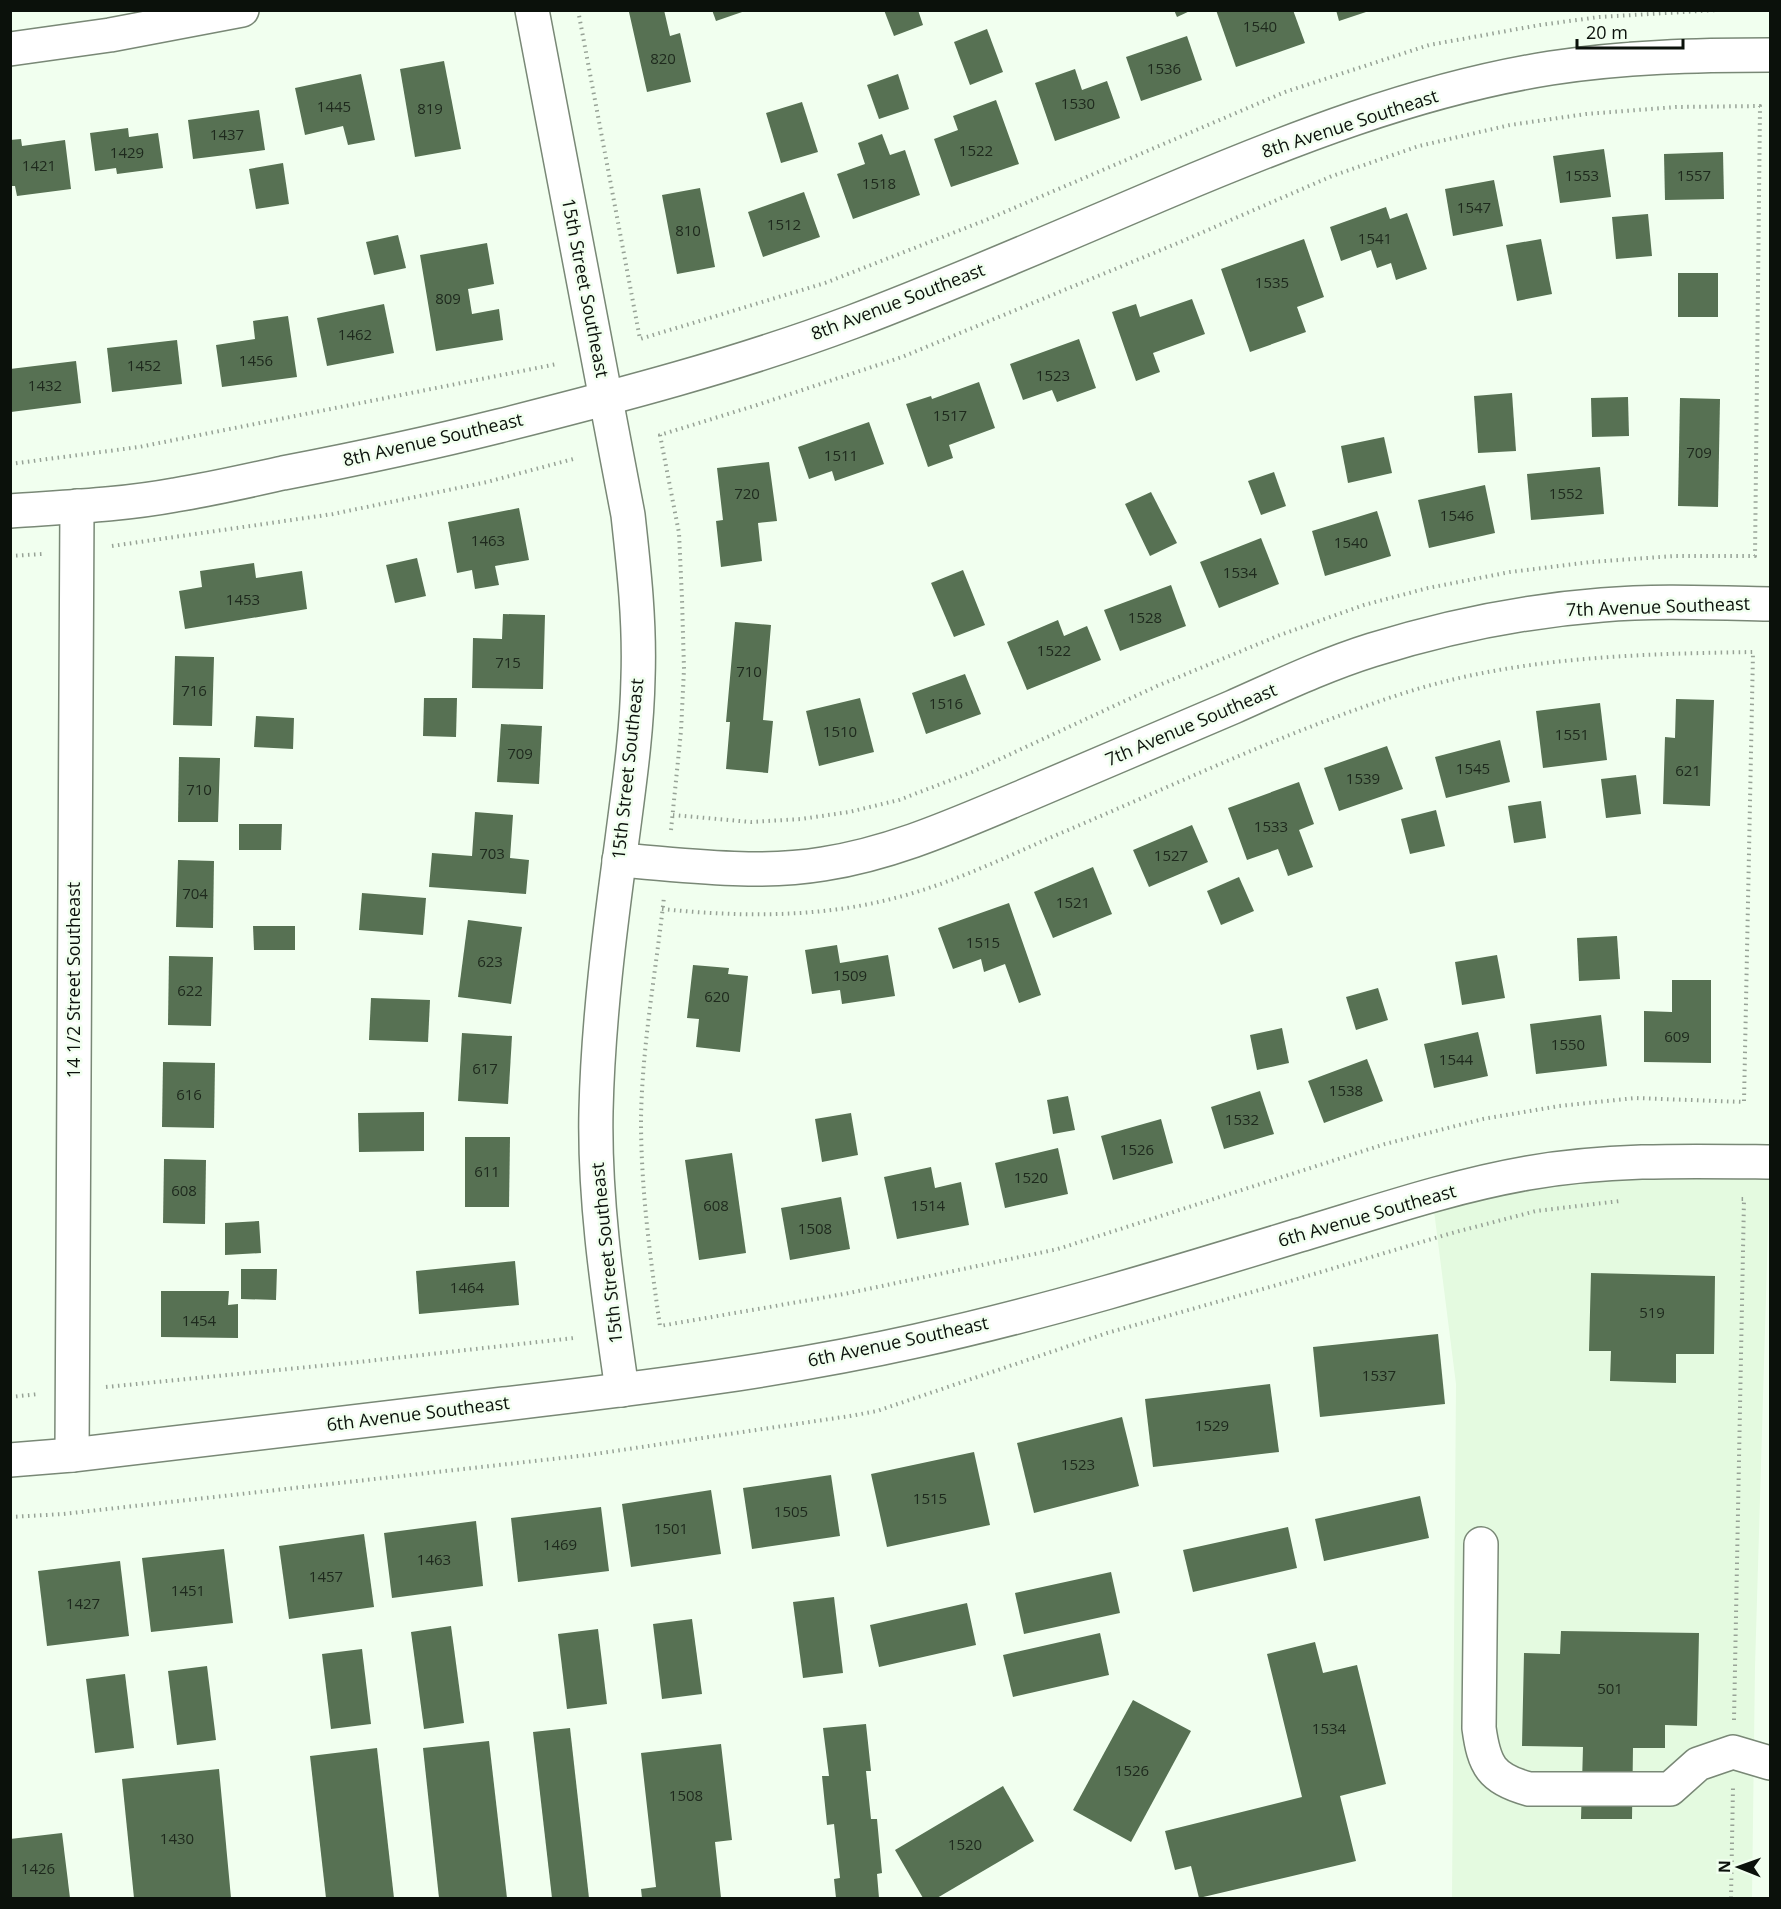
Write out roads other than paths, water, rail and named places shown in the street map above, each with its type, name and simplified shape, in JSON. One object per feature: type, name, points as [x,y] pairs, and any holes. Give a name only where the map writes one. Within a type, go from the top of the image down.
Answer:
[{"type":"street","points":[[10,49],[110,35],[242,10]]},
{"type":"street","name":"15th Street Southeast","points":[[532,10],[628,515],[637,598],[637,700],[633,755],[619,860],[600,1041],[596,1112],[598,1186],[605,1266],[622,1390]]},
{"type":"street","name":"8th Avenue Southeast","points":[[10,510],[173,496],[421,445],[607,399],[760,354],[848,324],[937,289],[1249,157],[1334,126],[1489,80],[1611,60],[1682,55],[1770,55]]},
{"type":"street","name":"14 1/2 Street Southeast","points":[[72,1455],[76,506]]},
{"type":"street","name":"7th Avenue Southeast","points":[[619,860],[720,868],[772,869],[822,864],[869,855],[947,829],[1309,674],[1382,648],[1470,625],[1558,609],[1666,603],[1770,604]]},
{"type":"street","name":"6th Avenue Southeast","points":[[10,1460],[72,1455],[622,1390],[840,1356],[917,1341],[1032,1314],[1432,1195],[1526,1173],[1632,1161],[1770,1162]]},
{"type":"street","points":[[1481,1544],[1479,1728],[1482,1754],[1494,1772],[1510,1784],[1528,1789],[1670,1789],[1698,1764],[1733,1752],[1770,1763]]}]
